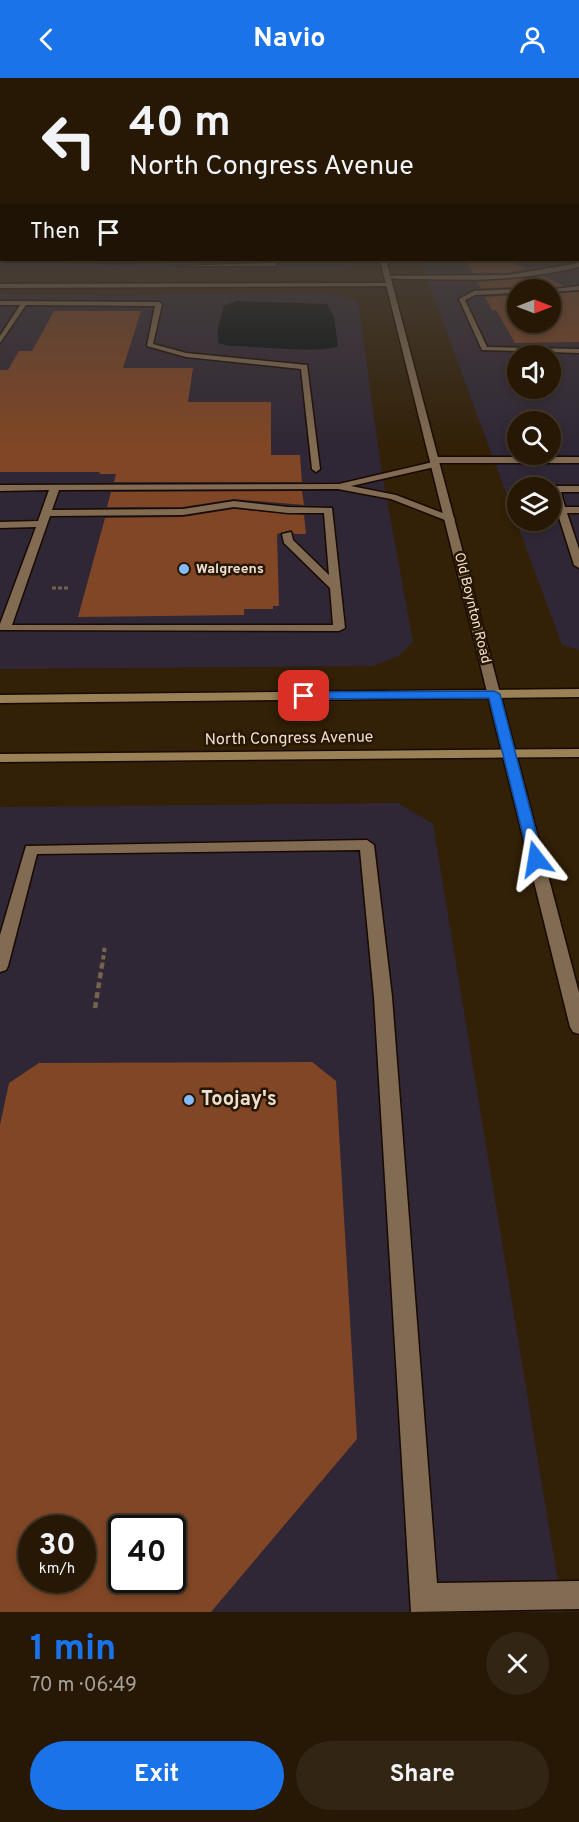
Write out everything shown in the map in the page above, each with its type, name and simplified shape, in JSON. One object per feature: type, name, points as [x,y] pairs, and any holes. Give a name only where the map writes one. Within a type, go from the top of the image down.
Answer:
[{"type":"main road","points":[[0,699],[579,693]]},
{"type":"main road","name":"North Congress Avenue","points":[[0,758],[579,753]]},
{"type":"street","points":[[0,341],[23,305]]},
{"type":"street","points":[[159,305],[148,345],[186,355],[304,368],[316,469]]},
{"type":"street","name":"Old Boynton Road","points":[[395,305],[579,1027]]},
{"type":"street","points":[[464,305],[484,349],[579,351]]},
{"type":"street","points":[[338,486],[435,462],[579,460]]},
{"type":"street","points":[[0,488],[338,486],[393,497],[450,519]]},
{"type":"street","points":[[234,487],[234,504]]},
{"type":"street","points":[[45,513],[183,512],[234,504],[288,514],[329,510],[339,628],[2,627],[45,513],[55,488]]},
{"type":"street","points":[[561,489],[579,489]]},
{"type":"street","points":[[561,510],[579,510]]},
{"type":"street","points":[[561,513],[579,565]]},
{"type":"street","points":[[0,525],[41,524]]},
{"type":"street","points":[[287,534],[288,540],[336,588]]},
{"type":"street","points":[[0,966],[31,849],[367,845],[382,997],[425,1604],[579,1595]]},
{"type":"path","points":[[95,1008],[105,945]]},
{"type":"shaded area","points":[[0,305],[358,305],[381,467],[413,642],[399,656],[373,666],[0,669]]},
{"type":"shaded area","points":[[327,305],[334,317],[338,346],[302,350],[229,346],[218,343],[218,327],[224,306]]},
{"type":"shaded area","points":[[436,305],[507,305],[507,333],[561,333],[561,305],[579,305],[579,650],[562,645],[520,531],[561,531],[561,477],[507,477],[507,496]]},
{"type":"shaded area","points":[[398,803],[433,824],[563,1612],[0,1612],[0,807]]},
{"type":"building","points":[[489,305],[507,305],[507,329],[496,310],[492,310]]},
{"type":"building","points":[[561,305],[579,305],[579,342],[515,343],[509,333],[561,333]]},
{"type":"building","points":[[54,311],[141,311],[123,368],[193,368],[188,402],[271,402],[271,455],[300,455],[302,482],[114,482],[116,474],[99,474],[100,472],[0,472],[0,370],[8,370],[19,351],[32,351]]},
{"type":"building","points":[[302,491],[304,505],[234,499],[183,507],[107,507],[111,492]]},
{"type":"building","name":"Walgreens","points":[[234,509],[304,515],[306,534],[294,534],[291,530],[277,534],[279,606],[273,606],[273,609],[244,609],[244,615],[78,617],[105,518],[183,517]]},
{"type":"building","points":[[312,1062],[336,1081],[357,1439],[211,1612],[0,1612],[0,1125],[9,1083],[39,1063]]},
{"type":"place","name":"Walgreens","points":[[184,569]]},
{"type":"place","name":"Toojay's","points":[[189,1100]]},
{"type":"route","points":[[304,696],[494,694],[536,859]]}]
